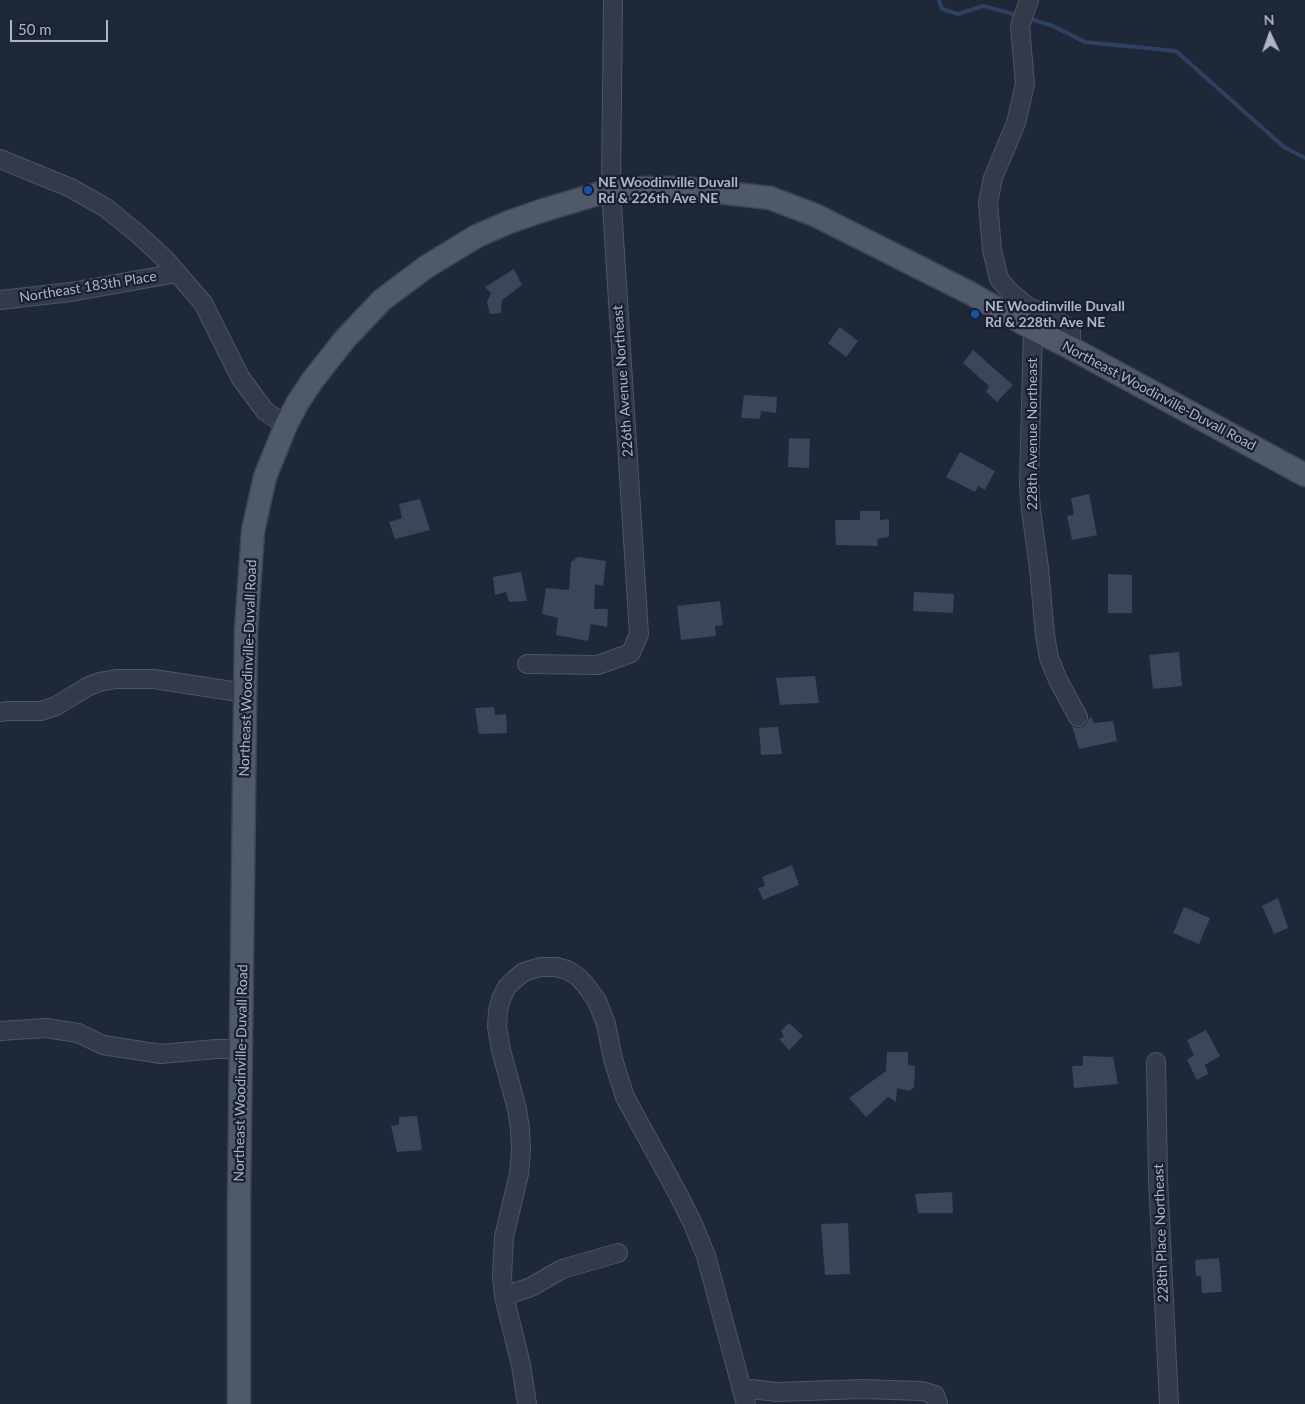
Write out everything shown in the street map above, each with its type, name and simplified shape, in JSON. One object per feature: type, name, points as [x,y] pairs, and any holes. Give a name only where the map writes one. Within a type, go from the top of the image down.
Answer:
[{"type":"main road","name":"Northeast Woodinville-Duvall Road","points":[[239,1404],[239,1181],[246,631],[253,532],[265,477],[286,425],[312,381],[344,339],[382,300],[426,267],[477,236],[544,210],[612,190],[683,188],[770,198],[815,215],[970,293],[1305,475]]},
{"type":"street","name":"226th Avenue Northeast","points":[[527,664],[598,665],[631,653],[639,634],[612,190],[613,0]]},
{"type":"street","points":[[1029,0],[1020,26],[1026,84],[1016,123],[993,178],[988,202],[992,250],[999,279],[1010,292],[1027,306],[1055,319],[1071,330],[1071,348]]},
{"type":"street","points":[[0,158],[71,188],[106,208],[138,234],[177,273],[203,304],[240,377],[265,411],[286,425]]},
{"type":"street","name":"Northeast 183th Place","points":[[0,300],[72,292],[177,273]]},
{"type":"street","name":"228th Avenue Northeast","points":[[1034,329],[1029,483],[1045,634],[1049,658],[1058,680],[1078,717]]},
{"type":"street","points":[[0,712],[41,711],[56,706],[87,687],[99,682],[116,679],[154,679],[246,692]]},
{"type":"street","points":[[527,1404],[521,1365],[504,1296],[502,1277],[503,1247],[519,1174],[521,1150],[517,1109],[501,1050],[497,1027],[498,1011],[507,987],[524,972],[540,967],[556,966],[568,970],[577,976],[597,1001],[606,1024],[613,1059],[625,1097],[678,1194],[706,1256],[744,1396],[777,1392],[862,1389],[922,1391],[934,1395],[938,1404]]},
{"type":"street","points":[[0,1031],[46,1028],[78,1033],[103,1044],[161,1054],[242,1049]]},
{"type":"street","name":"228th Place Northeast","points":[[1156,1062],[1158,1179],[1169,1404]]},
{"type":"street","points":[[504,1296],[531,1287],[562,1269],[618,1253]]},
{"type":"building","points":[[514,269],[522,285],[502,300],[501,313],[490,314],[487,302],[491,293],[485,287]]},
{"type":"building","points":[[840,327],[858,341],[846,357],[828,343]]},
{"type":"building","points":[[973,350],[1013,385],[997,402],[986,392],[989,386],[963,363]]},
{"type":"building","points":[[744,395],[777,397],[776,413],[761,411],[760,419],[741,418]]},
{"type":"building","points":[[789,438],[810,439],[809,468],[788,467]]},
{"type":"building","points":[[960,452],[995,471],[985,490],[978,486],[975,492],[946,477]]},
{"type":"building","points":[[1089,494],[1097,535],[1072,540],[1067,516],[1074,515],[1071,498]]},
{"type":"building","points":[[420,499],[430,530],[395,539],[389,522],[402,518],[399,504]]},
{"type":"building","points":[[860,511],[880,511],[880,520],[889,519],[889,537],[877,539],[878,546],[836,545],[835,520],[860,520]]},
{"type":"building","points":[[578,557],[606,561],[603,586],[595,584],[594,609],[608,609],[607,627],[591,624],[588,641],[556,635],[558,618],[542,614],[546,588],[569,590],[571,562]]},
{"type":"building","points":[[521,572],[527,601],[509,602],[506,592],[495,595],[493,577]]},
{"type":"building","points":[[1108,574],[1132,575],[1132,613],[1108,613]]},
{"type":"building","points":[[914,592],[954,594],[953,613],[913,611]]},
{"type":"building","points":[[720,601],[723,625],[715,626],[716,636],[681,640],[677,606]]},
{"type":"building","points":[[1179,652],[1182,686],[1153,689],[1149,655]]},
{"type":"building","points":[[815,676],[819,703],[780,705],[776,678]]},
{"type":"building","points":[[494,707],[495,715],[506,714],[507,733],[479,734],[475,708]]},
{"type":"building","points":[[1091,717],[1094,723],[1113,721],[1117,741],[1079,749],[1072,726],[1077,728],[1083,727]]},
{"type":"building","points":[[778,727],[782,754],[761,755],[759,728]]},
{"type":"building","points":[[792,865],[799,885],[763,900],[758,888],[765,886],[762,877]]},
{"type":"building","points":[[1278,898],[1288,928],[1274,934],[1262,906]]},
{"type":"building","points":[[1184,907],[1210,918],[1199,944],[1173,933]]},
{"type":"building","points":[[789,1023],[803,1036],[789,1050],[779,1039],[784,1037],[781,1031]]},
{"type":"building","points":[[1206,1030],[1220,1056],[1205,1065],[1208,1074],[1197,1080],[1187,1060],[1194,1055],[1187,1040]]},
{"type":"building","points":[[887,1052],[908,1052],[908,1065],[915,1066],[914,1087],[910,1091],[897,1088],[896,1102],[888,1097],[866,1117],[849,1098],[886,1071]]},
{"type":"building","points":[[1083,1056],[1113,1057],[1118,1084],[1074,1088],[1072,1066],[1083,1066]]},
{"type":"building","points":[[417,1116],[422,1150],[397,1152],[391,1126],[399,1125],[399,1117]]},
{"type":"building","points":[[952,1192],[953,1213],[918,1213],[915,1194]]},
{"type":"building","points":[[848,1223],[850,1274],[825,1275],[821,1224]]},
{"type":"building","points":[[1219,1258],[1222,1292],[1202,1293],[1201,1276],[1196,1276],[1195,1260]]},
{"type":"waterway","points":[[939,0],[942,9],[958,14],[983,6],[1013,14]]},
{"type":"waterway","points":[[1034,20],[1053,26],[1085,42],[1176,51],[1284,147],[1305,158]]},
{"type":"place","name":"NE Woodinville Duvall Rd & 226th Ave NE","points":[[588,190]]},
{"type":"place","name":"NE Woodinville Duvall Rd & 228th Ave NE","points":[[975,314]]}]
